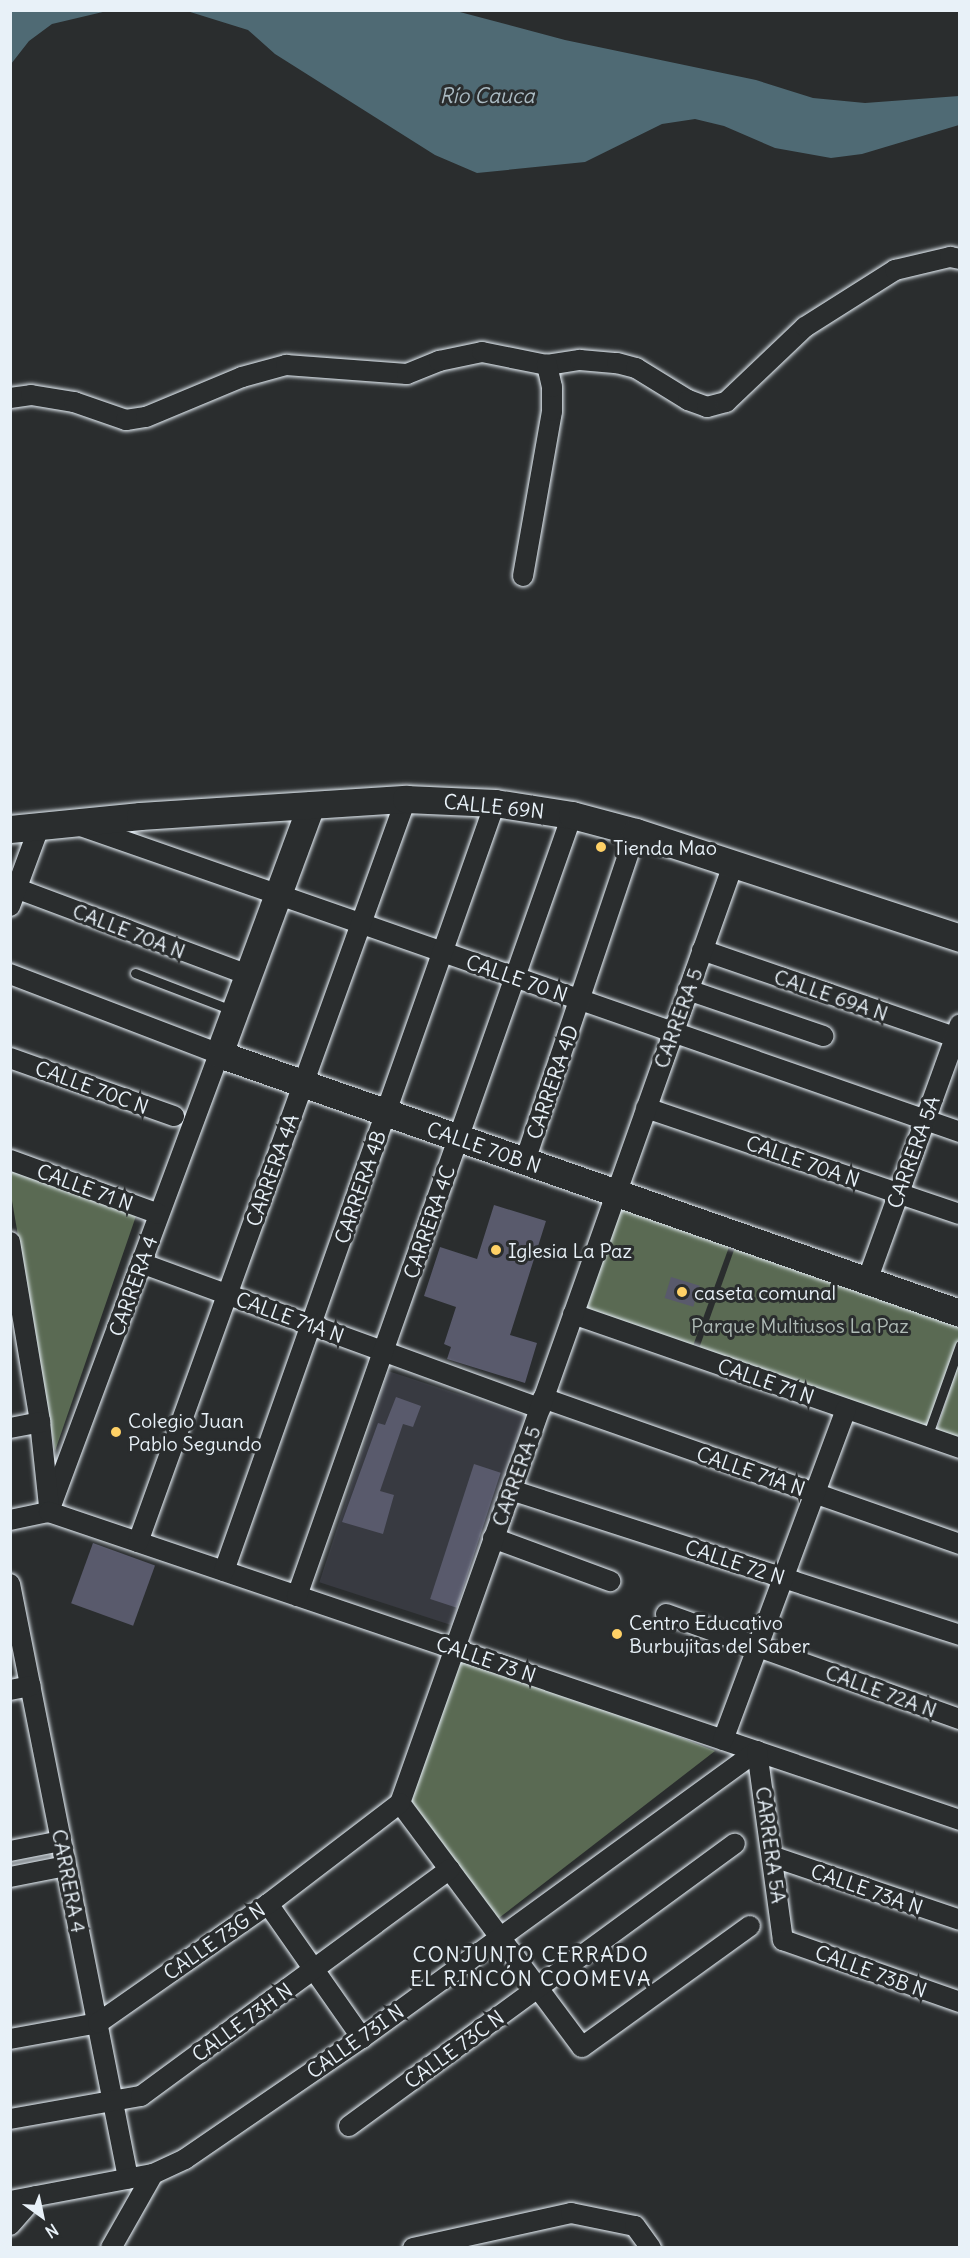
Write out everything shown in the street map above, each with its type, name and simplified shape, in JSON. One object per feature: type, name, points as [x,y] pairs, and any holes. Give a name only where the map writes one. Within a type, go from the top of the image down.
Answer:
[{"type":"street","points":[[10,399],[31,395],[74,402],[126,420],[146,417],[242,377],[286,365],[407,374],[439,361],[482,352],[547,365],[580,360],[617,363],[636,368],[688,400],[707,407],[726,402],[805,327],[895,270],[950,257],[960,259]]},
{"type":"street","points":[[523,576],[552,411],[552,387],[547,365]]},
{"type":"street","name":"CALLE 69N","points":[[10,829],[406,799],[495,803],[572,815],[636,832],[734,862],[960,938]]},
{"type":"street","name":"CARRERA 4A","points":[[138,1542],[406,799]]},
{"type":"street","name":"CARRERA 4B","points":[[224,1571],[495,803]]},
{"type":"street","name":"CARRERA 4","points":[[49,1512],[311,805]]},
{"type":"street","name":"CARRERA 4C","points":[[297,1596],[572,815]]},
{"type":"street","points":[[13,894],[40,825]]},
{"type":"street","name":"CALLE 70 N","points":[[75,825],[960,1132]]},
{"type":"street","name":"CARRERA 4D","points":[[525,1161],[636,832]]},
{"type":"street","name":"CARRERA 5","points":[[400,1803],[734,862]]},
{"type":"street","name":"CALLE 70A N","points":[[13,894],[248,975]]},
{"type":"street","name":"CALLE 69A N","points":[[702,950],[958,1034]]},
{"type":"street","name":"CALLE 70B N","points":[[10,974],[303,1084],[960,1313]]},
{"type":"street","points":[[688,990],[823,1036]]},
{"type":"street","name":"CARRERA 5A","points":[[867,1281],[958,1034]]},
{"type":"street","name":"CALLE 70C N","points":[[10,1058],[174,1116]]},
{"type":"street","name":"CALLE 70A N","points":[[646,1108],[960,1214]]},
{"type":"street","name":"CALLE 71 N","points":[[10,1160],[159,1214]]},
{"type":"street","points":[[10,1520],[49,1512],[40,1422],[17,1343],[12,1256]]},
{"type":"street","name":"CALLE 71A N","points":[[141,1263],[383,1351],[960,1544]]},
{"type":"street","name":"CALLE 71 N","points":[[573,1314],[960,1448]]},
{"type":"street","points":[[723,1740],[846,1409]]},
{"type":"street","points":[[10,1428],[40,1422]]},
{"type":"street","name":"CALLE 72 N","points":[[511,1490],[960,1635]]},
{"type":"street","name":"CALLE 73 N","points":[[49,1512],[960,1820]]},
{"type":"street","points":[[493,1538],[610,1581]]},
{"type":"street","name":"CARRERA 4","points":[[10,1584],[128,2178]]},
{"type":"street","name":"CALLE 72A N","points":[[666,1614],[960,1719]]},
{"type":"street","points":[[10,1690],[31,1686]]},
{"type":"street","name":"CARRERA 5A","points":[[757,1751],[774,1857],[783,1940]]},
{"type":"street","name":"CALLE 73I N","points":[[10,2201],[153,2174],[185,2159],[362,2038],[499,1935],[757,1751]]},
{"type":"street","points":[[400,1803],[582,2047],[750,1926]]},
{"type":"street","name":"CALLE 73G N","points":[[10,2039],[98,2023],[268,1904],[400,1803]]},
{"type":"street","points":[[10,1851],[61,1841]]},
{"type":"street","name":"CALLE 73C N","points":[[349,2126],[735,1844]]},
{"type":"street","name":"CALLE 73A N","points":[[774,1857],[960,1920]]},
{"type":"street","points":[[10,1877],[66,1866]]},
{"type":"street","name":"CALLE 73H N","points":[[10,2120],[141,2096],[450,1869]]},
{"type":"street","points":[[268,1904],[362,2038]]},
{"type":"street","name":"CALLE 73B N","points":[[783,1940],[960,2002]]},
{"type":"street","points":[[111,2247],[153,2174]]},
{"type":"street","points":[[10,2225],[35,2196]]},
{"type":"street","points":[[413,2247],[571,2213],[635,2226],[651,2247]]},
{"type":"lane","points":[[135,973],[235,1011]]},
{"type":"lane","points":[[927,1437],[960,1345]]},
{"type":"shaded area","points":[[388,1371],[525,1415],[456,1627],[319,1582]]},
{"type":"green space","points":[[10,1171],[137,1213],[55,1451],[11,1195]]},
{"type":"green space","points":[[618,1204],[730,1245],[692,1349],[580,1308]]},
{"type":"green space","name":"Parque Multiusos La Paz","points":[[739,1236],[959,1313],[959,1345],[927,1437],[696,1357]]},
{"type":"green space","points":[[959,1361],[959,1443],[935,1435]]},
{"type":"green space","points":[[454,1649],[715,1751],[495,1921],[401,1799]]},
{"type":"water","points":[[11,10],[107,11],[52,24],[29,41],[11,64]]},
{"type":"water","name":"Río Cauca","points":[[187,11],[456,11],[565,40],[756,80],[813,98],[865,103],[959,96],[959,125],[862,154],[831,158],[775,148],[724,126],[695,119],[662,124],[585,162],[477,173],[435,155],[275,54],[248,30]]},
{"type":"building","points":[[494,1205],[546,1221],[510,1335],[537,1343],[525,1383],[447,1359],[451,1347],[444,1344],[456,1307],[424,1296],[440,1247],[477,1259]]},
{"type":"building","name":"caseta comunal","points":[[671,1277],[700,1286],[693,1307],[665,1298]]},
{"type":"building","points":[[396,1397],[421,1406],[413,1427],[403,1424],[380,1491],[394,1495],[383,1534],[342,1522],[378,1423],[385,1425]]},
{"type":"building","points":[[474,1464],[501,1473],[457,1608],[430,1599]]},
{"type":"building","points":[[93,1543],[155,1566],[133,1626],[71,1603]]},
{"type":"place","name":"Tienda Mao","points":[[601,847]]},
{"type":"place","name":"Iglesia La Paz","points":[[496,1250]]},
{"type":"place","name":"caseta comunal","points":[[682,1292]]},
{"type":"place","name":"Colegio Juan Pablo Segundo","points":[[116,1432]]},
{"type":"place","name":"Centro Educativo Burbujitas del Saber","points":[[617,1634]]},
{"type":"district","name":"CONJUNTO CERRADO EL RINCÓN COOMEVA","points":[[531,1967]]}]
